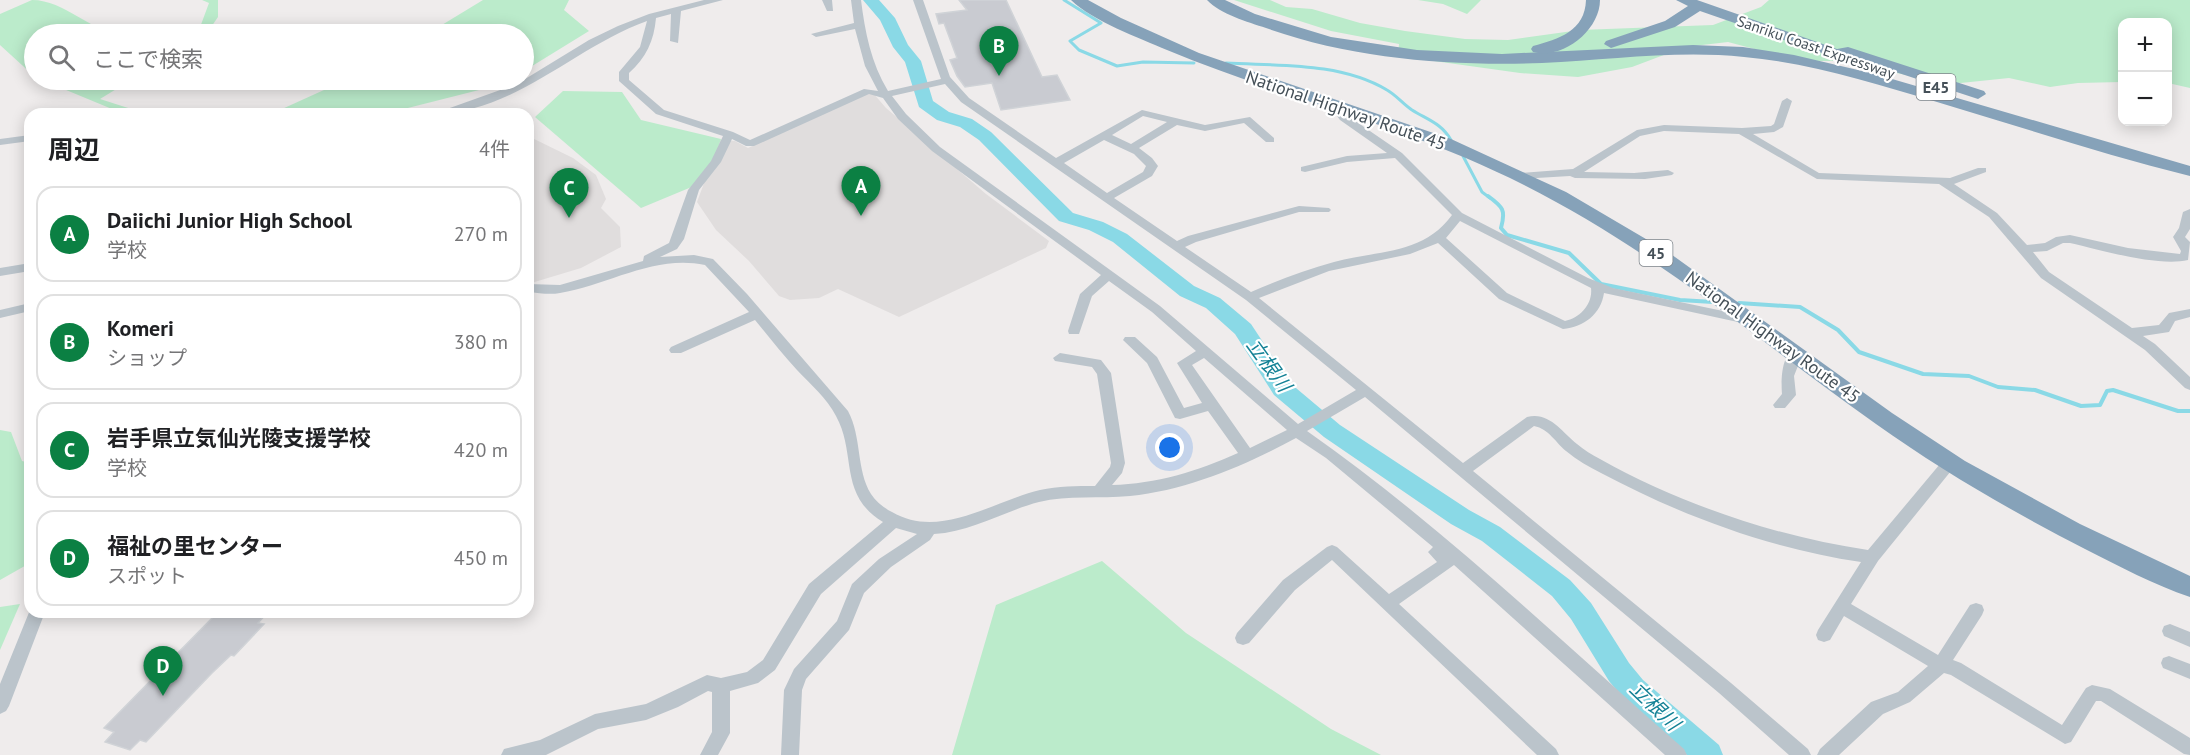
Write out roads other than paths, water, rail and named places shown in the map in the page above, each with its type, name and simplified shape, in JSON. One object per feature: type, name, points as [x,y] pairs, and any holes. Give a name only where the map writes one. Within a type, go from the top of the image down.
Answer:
[{"type":"highway","name":"National Highway Route 45","points":[[1078,0],[1125,27],[1186,54],[1450,145],[1519,176],[1585,210],[1642,244],[1754,321],[1883,418],[1950,462],[2041,516],[2190,587]]},
{"type":"highway","points":[[1214,0],[1281,28],[1335,42],[1400,53],[1465,58],[1685,50],[1744,52],[1810,62],[1880,80],[2190,170]]},
{"type":"highway","points":[[1227,0],[1296,27],[1391,47],[1454,52],[1539,54],[1628,40],[1670,24],[1691,3]]},
{"type":"highway","points":[[1539,54],[1558,46],[1586,27],[1593,11],[1593,0]]},
{"type":"highway","points":[[1712,0],[1814,40]]},
{"type":"highway","name":"Sanriku Coast Expressway","points":[[1691,3],[1814,40],[2190,161]]},
{"type":"highway","name":"Sanriku Coast Expressway","points":[[1691,3],[1909,79],[2190,170]]},
{"type":"street","points":[[534,78],[608,33],[652,16],[718,0]]},
{"type":"street","points":[[856,0],[860,36],[887,94],[910,127],[1156,309],[1301,432],[1457,558],[1678,755]]},
{"type":"street","points":[[918,0],[941,82],[1251,297],[1463,470],[1802,755]]},
{"type":"street","points":[[675,41],[676,9]]},
{"type":"street","points":[[652,16],[646,49],[638,61],[624,72],[624,81],[660,112],[729,134],[750,144],[863,93],[873,91],[887,94],[941,82]]},
{"type":"street","points":[[816,34],[859,25]]},
{"type":"street","points":[[457,108],[511,90]]},
{"type":"street","points":[[1564,175],[1584,169],[1625,140],[1646,130],[1664,128],[1741,131],[1774,129],[1779,125],[1787,101]]},
{"type":"street","points":[[1340,106],[1340,113],[1344,118],[1398,155],[1458,215],[1597,287],[1754,321]]},
{"type":"street","points":[[1056,163],[1142,113],[1174,122],[1210,128],[1246,119],[1270,140]]},
{"type":"street","points":[[1131,148],[1174,122]]},
{"type":"street","points":[[1741,131],[1817,176],[1951,181],[1982,170]]},
{"type":"street","points":[[615,275],[673,246],[694,190],[716,162],[729,134]]},
{"type":"street","points":[[1105,135],[1149,160],[1152,170],[1108,197]]},
{"type":"street","points":[[0,142],[24,139]]},
{"type":"street","points":[[1305,169],[1322,163],[1347,159],[1398,155]]},
{"type":"street","points":[[1519,176],[1626,174],[1648,177],[1668,173]]},
{"type":"street","points":[[1942,181],[1993,215],[2045,275],[2171,364],[2190,385]]},
{"type":"street","points":[[1177,246],[1192,239],[1299,209],[1325,210]]},
{"type":"street","points":[[2027,252],[2030,248],[2070,239],[2128,252],[2188,254],[2179,237],[2185,228],[2189,212]]},
{"type":"street","points":[[1251,297],[1289,279],[1353,261],[1399,253],[1438,238],[1458,215]]},
{"type":"street","points":[[1438,238],[1469,263],[1479,276],[1503,296],[1563,325],[1574,324],[1595,306],[1599,293],[1597,287]]},
{"type":"street","points":[[534,288],[558,289],[660,261],[687,256],[709,261],[722,273],[843,416],[857,479],[865,497],[876,510],[894,521],[929,529],[946,528],[1038,497],[1141,488],[1166,483],[1248,457],[1301,432],[1366,390]]},
{"type":"street","points":[[0,272],[24,268]]},
{"type":"street","points":[[1074,331],[1086,294],[1110,274]]},
{"type":"street","points":[[0,314],[24,308]]},
{"type":"street","points":[[2127,333],[2164,329],[2166,321],[2171,316],[2190,313]]},
{"type":"street","points":[[676,350],[757,314]]},
{"type":"street","points":[[1130,340],[1152,360],[1180,414],[1211,405]]},
{"type":"street","points":[[1206,351],[1184,363],[1248,457]]},
{"type":"street","points":[[1780,405],[1789,395],[1787,376],[1796,353]]},
{"type":"street","points":[[1060,358],[1096,363],[1104,373],[1118,463],[1117,469],[1100,490]]},
{"type":"street","points":[[1463,470],[1532,421],[1543,422],[1557,430],[1572,448],[1676,501],[1749,529],[1843,554],[1872,557]]},
{"type":"street","points":[[1301,432],[1322,455],[1448,562],[1388,603]]},
{"type":"street","points":[[1824,635],[1872,557],[1950,462]]},
{"type":"street","points":[[510,755],[543,748],[595,722],[646,712],[672,702],[695,687],[707,683],[721,686],[760,673],[769,665],[815,589],[894,521]]},
{"type":"street","points":[[790,755],[793,690],[800,674],[843,625],[858,589],[885,563],[925,536],[929,529]]},
{"type":"street","points":[[1243,638],[1289,585],[1332,551],[1550,755]]},
{"type":"street","points":[[1841,606],[1941,664],[1955,668],[2065,736],[2092,693],[2104,694],[2190,748]]},
{"type":"street","points":[[1826,755],[1877,708],[1904,697],[1941,664],[1976,610]]},
{"type":"street","points":[[0,706],[35,618]]},
{"type":"street","points":[[2170,631],[2190,640]]},
{"type":"street","points":[[2169,663],[2190,672]]},
{"type":"street","points":[[709,755],[720,733],[721,686]]},
{"type":"waterway","name":"立根川","points":[[871,0],[887,18],[901,47],[913,61],[925,103],[943,116],[966,123],[985,136],[1066,217],[1096,226],[1120,238],[1187,291],[1213,303],[1243,329],[1282,389],[1332,431],[1460,517],[1491,534],[1561,588],[1581,611],[1619,672],[1633,689],[1708,755]]},
{"type":"waterway","points":[[1064,0],[1101,23],[1070,41],[1079,50],[1117,66],[1143,62],[1194,63]]},
{"type":"waterway","points":[[1226,63],[1288,65],[1349,74],[1390,92],[1412,110],[1438,126],[1451,140]]},
{"type":"waterway","points":[[1463,156],[1482,192],[1490,198]]},
{"type":"waterway","points":[[1488,196],[1502,209],[1501,228],[1507,235],[1569,253],[1601,284],[1680,300],[1713,302]]},
{"type":"waterway","points":[[1739,303],[1800,307],[1838,330],[1859,352],[1923,374],[1969,376],[1998,387],[2035,390],[2081,406],[2100,405],[2107,391],[2113,390],[2178,411],[2190,411]]},
{"type":"place","name":"Komeri","points":[[999,76]]},
{"type":"place","name":"Daiichi Junior High School","points":[[861,216]]},
{"type":"place","name":"岩手県立気仙光陵支援学校","points":[[569,218]]},
{"type":"place","name":"福祉の里センター","points":[[163,696]]}]
